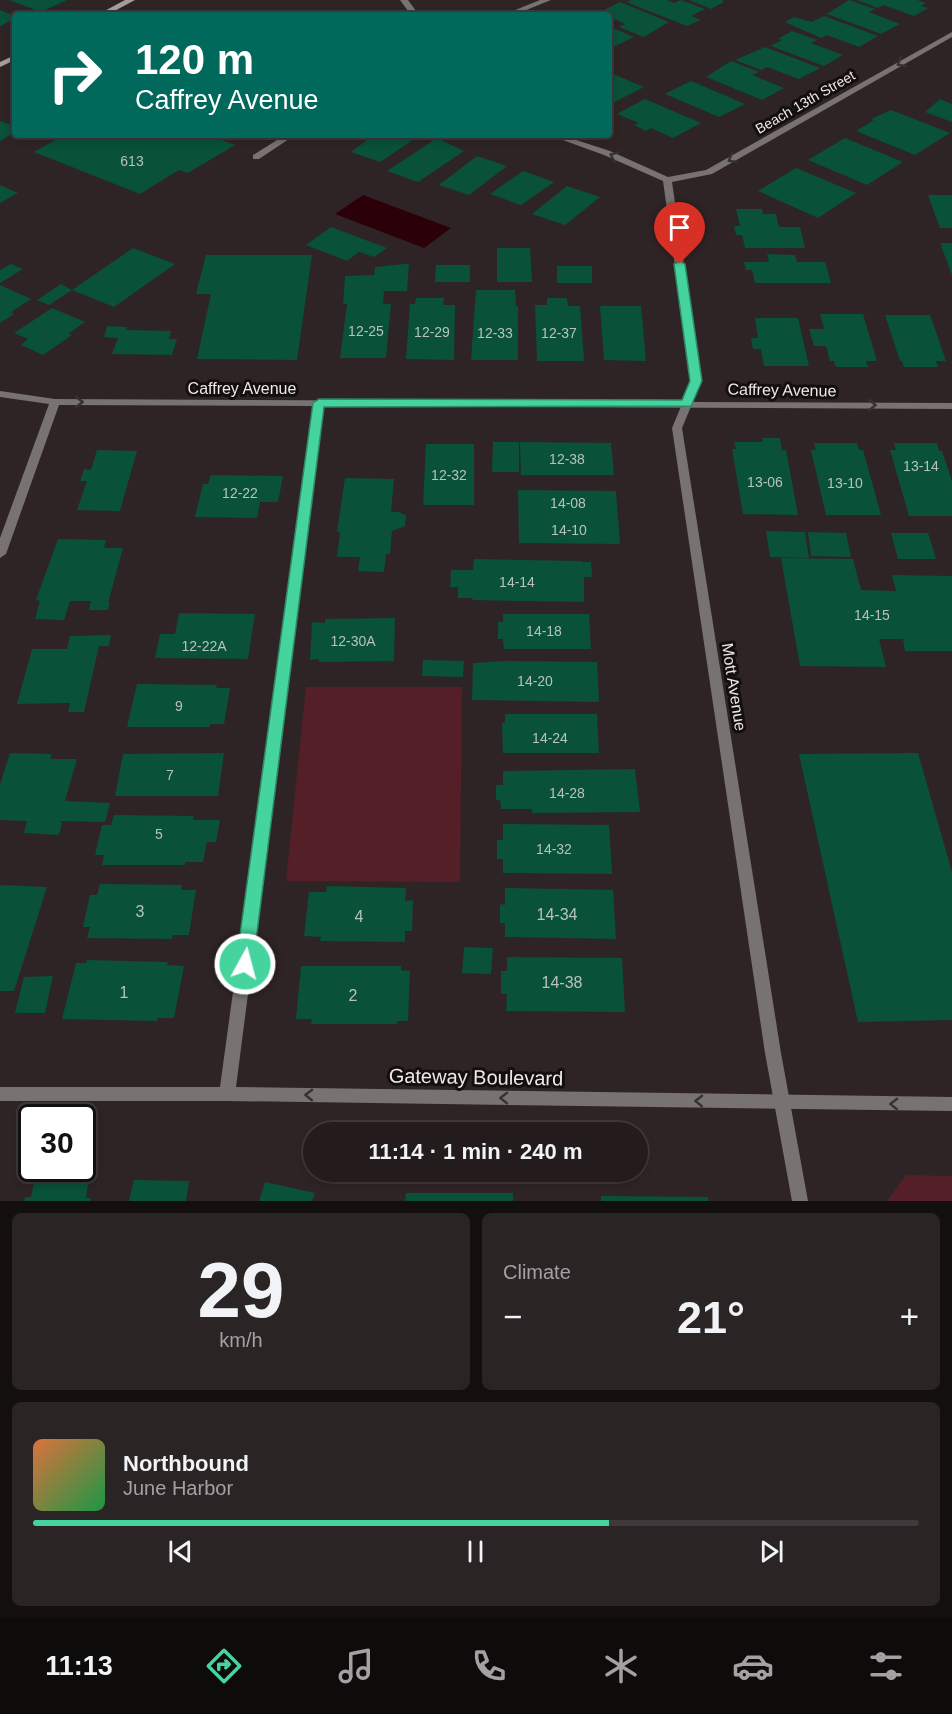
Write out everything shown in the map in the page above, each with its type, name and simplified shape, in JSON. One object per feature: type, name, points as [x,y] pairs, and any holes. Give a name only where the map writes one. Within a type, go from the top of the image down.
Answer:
[{"type":"main road","points":[[107,12],[131,0]]},
{"type":"street","points":[[515,12],[547,0]]},
{"type":"street","name":"Beach 13th Street","points":[[668,180],[709,172],[952,34]]},
{"type":"street","points":[[256,157],[286,138]]},
{"type":"street","points":[[562,138],[607,153],[668,180]]},
{"type":"street","name":"Mott Avenue","points":[[668,180],[696,381],[677,428],[782,1102],[800,1201]]},
{"type":"street","name":"Caffrey Avenue","points":[[0,394],[55,402],[952,406]]},
{"type":"street","points":[[0,554],[55,402]]},
{"type":"street","points":[[227,1094],[319,403]]},
{"type":"street","name":"Gateway Boulevard","points":[[0,1094],[227,1094],[952,1104]]},
{"type":"shaded area","points":[[363,195],[451,228],[424,248],[335,214]]},
{"type":"shaded area","points":[[306,687],[462,687],[460,882],[286,881]]},
{"type":"shaded area","points":[[906,1175],[952,1176],[952,1201],[887,1201]]},
{"type":"building","points":[[9,0],[67,0],[41,12]]},
{"type":"building","points":[[667,0],[674,3],[681,0],[705,9],[691,16],[701,20],[687,26],[626,2]]},
{"type":"building","points":[[689,0],[724,0],[722,1],[724,2],[711,9]]},
{"type":"building","points":[[849,0],[875,9],[869,12],[900,24],[881,34],[827,14]]},
{"type":"building","points":[[857,0],[917,0],[926,3],[921,6],[928,8],[914,16],[883,5],[878,8]]},
{"type":"building","points":[[620,2],[669,22],[644,37],[619,27],[626,24],[612,18],[612,12],[600,12]]},
{"type":"building","points":[[0,10],[12,15],[12,20],[0,26]]},
{"type":"building","points":[[824,16],[878,36],[859,47],[827,35],[821,38],[785,22],[794,17],[812,22]]},
{"type":"building","points":[[612,28],[634,37],[612,48]]},
{"type":"building","points":[[792,31],[817,40],[811,43],[843,55],[824,66],[771,46]]},
{"type":"building","points":[[765,47],[820,68],[799,79],[767,67],[761,70],[735,60]]},
{"type":"building","points":[[731,61],[759,72],[752,75],[784,88],[762,100],[706,77]]},
{"type":"building","points":[[613,74],[644,87],[612,103]]},
{"type":"building","points":[[691,81],[745,104],[719,117],[665,94]]},
{"type":"building","points":[[645,99],[701,123],[673,138],[651,128],[646,131],[634,125],[639,123],[617,114]]},
{"type":"building","points":[[940,99],[952,104],[952,122],[925,112]]},
{"type":"building","points":[[891,110],[950,133],[915,155],[856,131],[874,120],[871,119]]},
{"type":"building","points":[[0,121],[12,125],[12,134],[0,141]]},
{"type":"building","points":[[59,138],[217,138],[235,145],[188,173],[179,170],[140,194],[34,152]]},
{"type":"building","points":[[370,138],[416,138],[380,162],[351,152]]},
{"type":"building","points":[[437,138],[464,151],[418,182],[387,171]]},
{"type":"building","points":[[845,138],[903,162],[867,185],[808,160]]},
{"type":"building","points":[[477,156],[507,166],[469,195],[439,185]]},
{"type":"building","points":[[796,168],[856,193],[818,218],[758,191]]},
{"type":"building","points":[[523,171],[554,182],[521,205],[490,194]]},
{"type":"building","points":[[0,185],[18,193],[0,203]]},
{"type":"building","points":[[567,186],[600,197],[565,225],[532,214]]},
{"type":"building","points":[[928,195],[952,195],[952,228],[940,228]]},
{"type":"building","points":[[736,209],[762,209],[763,214],[776,214],[779,227],[800,227],[805,248],[745,248],[742,235],[736,235],[734,226],[740,226]]},
{"type":"building","points":[[331,227],[387,248],[374,257],[359,252],[347,261],[306,245]]},
{"type":"building","points":[[940,243],[952,243],[952,275]]},
{"type":"building","points":[[133,248],[175,264],[114,307],[72,290]]},
{"type":"building","points":[[497,248],[530,248],[532,282],[497,282]]},
{"type":"building","points":[[767,254],[795,255],[797,262],[825,262],[831,283],[755,283],[752,270],[746,270],[744,262],[769,262]]},
{"type":"building","points":[[206,255],[312,255],[297,360],[197,359],[211,294],[196,294]]},
{"type":"building","points":[[11,264],[23,269],[0,283],[0,270]]},
{"type":"building","points":[[409,264],[407,291],[384,291],[383,304],[391,304],[386,358],[340,358],[347,304],[343,304],[345,276],[374,275],[375,267]]},
{"type":"building","points":[[436,265],[470,265],[470,282],[435,282]]},
{"type":"building","points":[[557,266],[592,266],[592,283],[557,283]]},
{"type":"building","points":[[61,284],[72,290],[49,305],[37,300]]},
{"type":"building","points":[[0,285],[31,299],[11,312],[14,314],[0,323]]},
{"type":"building","points":[[476,290],[515,290],[516,306],[518,306],[518,360],[471,360]]},
{"type":"building","points":[[416,298],[444,298],[443,305],[455,305],[454,360],[406,359],[410,304],[415,304]]},
{"type":"building","points":[[547,298],[567,298],[568,306],[580,306],[584,361],[537,361],[535,305],[547,305]]},
{"type":"building","points":[[600,306],[641,306],[646,361],[604,360]]},
{"type":"building","points":[[52,308],[85,322],[68,334],[72,335],[43,355],[21,345],[28,339],[14,333]]},
{"type":"building","points":[[820,314],[863,314],[877,361],[866,361],[868,367],[836,367],[834,361],[830,361],[826,346],[814,346],[809,329],[824,329]]},
{"type":"building","points":[[885,315],[930,315],[946,361],[936,361],[938,367],[904,367]]},
{"type":"building","points":[[755,318],[798,318],[809,366],[764,366],[761,349],[753,349],[751,338],[758,338]]},
{"type":"building","points":[[107,326],[127,327],[126,330],[171,331],[169,339],[177,339],[172,355],[112,354],[118,338],[104,337]]},
{"type":"building","points":[[762,438],[780,438],[782,450],[786,450],[798,515],[743,514],[732,449],[736,449],[734,442],[763,442]]},
{"type":"building","points":[[493,442],[519,442],[519,472],[492,472]]},
{"type":"building","points":[[520,442],[611,443],[614,475],[521,475]]},
{"type":"building","points":[[814,443],[857,443],[859,450],[863,450],[881,515],[826,515],[811,450],[816,450]]},
{"type":"building","points":[[894,443],[937,443],[952,481],[952,516],[909,516],[890,450],[896,450]]},
{"type":"building","points":[[426,444],[474,444],[474,505],[423,505]]},
{"type":"building","points":[[97,450],[137,451],[120,511],[77,510],[87,481],[80,481],[84,469],[91,470]]},
{"type":"building","points":[[211,475],[283,476],[278,502],[260,502],[257,518],[195,517],[203,484],[208,484]]},
{"type":"building","points":[[345,478],[394,479],[391,512],[406,515],[405,526],[392,531],[390,554],[386,554],[384,572],[358,571],[360,557],[337,557],[340,532],[337,532]]},
{"type":"building","points":[[518,490],[616,491],[620,544],[519,543]]},
{"type":"building","points":[[766,531],[805,532],[809,558],[770,557]]},
{"type":"building","points":[[808,532],[846,533],[851,557],[811,556]]},
{"type":"building","points":[[891,533],[928,533],[936,559],[898,559]]},
{"type":"building","points":[[58,539],[106,540],[104,548],[123,548],[108,610],[89,610],[91,601],[70,601],[64,620],[35,619],[40,601],[36,600]]},
{"type":"building","points":[[781,558],[853,559],[861,590],[896,591],[892,575],[952,576],[952,651],[905,651],[903,639],[879,639],[886,667],[800,666]]},
{"type":"building","points":[[474,559],[591,562],[592,577],[584,577],[584,602],[458,598],[458,587],[450,587],[451,570],[473,570]]},
{"type":"building","points":[[179,613],[255,614],[248,659],[155,658],[160,634],[175,634]]},
{"type":"building","points":[[503,614],[589,614],[591,649],[504,649],[503,639],[498,639],[498,622],[503,622]]},
{"type":"building","points":[[395,618],[394,661],[319,662],[319,659],[310,660],[312,622],[325,623],[325,619]]},
{"type":"building","points":[[111,635],[109,646],[99,646],[84,712],[68,712],[70,703],[17,704],[32,649],[67,649],[70,636]]},
{"type":"building","points":[[423,660],[464,661],[463,677],[422,676]]},
{"type":"building","points":[[597,662],[599,702],[472,700],[473,663]]},
{"type":"building","points":[[137,684],[217,685],[216,688],[230,688],[224,724],[210,724],[210,727],[127,727]]},
{"type":"building","points":[[505,714],[597,714],[599,753],[503,753],[502,723],[505,723]]},
{"type":"building","points":[[10,753],[52,754],[50,759],[77,759],[65,801],[110,803],[105,822],[60,821],[62,823],[59,835],[24,833],[27,821],[0,820],[0,785]]},
{"type":"building","points":[[224,753],[218,796],[115,796],[123,754]]},
{"type":"building","points":[[918,753],[952,872],[952,1020],[858,1022],[799,754]]},
{"type":"building","points":[[635,769],[640,812],[532,813],[532,809],[501,809],[500,800],[496,800],[496,785],[503,785],[503,771]]},
{"type":"building","points":[[114,815],[194,816],[193,820],[220,820],[216,842],[207,842],[203,862],[185,862],[185,865],[102,865],[104,855],[95,855],[102,825],[111,825]]},
{"type":"building","points":[[503,824],[609,825],[612,874],[503,873],[503,859],[497,859],[497,840],[503,840]]},
{"type":"building","points":[[100,884],[182,885],[181,890],[196,890],[189,935],[173,935],[172,939],[87,938],[90,927],[83,927],[90,895],[97,895]]},
{"type":"building","points":[[0,885],[47,887],[14,991],[0,991]]},
{"type":"building","points":[[327,886],[406,888],[405,901],[413,900],[412,931],[405,931],[405,942],[320,941],[321,937],[304,936],[309,892],[326,892]]},
{"type":"building","points":[[505,888],[613,890],[616,939],[505,937],[505,923],[500,923],[500,904],[505,905]]},
{"type":"building","points":[[464,947],[493,948],[491,974],[462,973]]},
{"type":"building","points":[[507,957],[622,958],[625,1012],[506,1011],[507,994],[501,994],[501,971],[507,971]]},
{"type":"building","points":[[87,960],[168,962],[167,965],[184,966],[174,1018],[158,1018],[157,1021],[62,1019],[76,963],[86,963]]},
{"type":"building","points":[[301,966],[401,966],[401,970],[410,971],[408,1021],[397,1021],[397,1024],[311,1024],[312,1019],[296,1019]]},
{"type":"building","points":[[53,976],[45,1013],[15,1013],[24,977]]},
{"type":"building","points":[[134,1180],[189,1181],[186,1201],[129,1201]]},
{"type":"building","points":[[34,1182],[88,1182],[86,1198],[91,1198],[90,1201],[24,1201],[25,1197],[31,1197]]},
{"type":"building","points":[[265,1182],[315,1193],[312,1201],[259,1201]]},
{"type":"building","points":[[406,1193],[513,1193],[513,1201],[405,1201]]},
{"type":"building","points":[[601,1196],[708,1197],[709,1201],[601,1201]]},
{"type":"route","points":[[245,964],[319,403],[687,404],[696,381],[680,264]]}]
